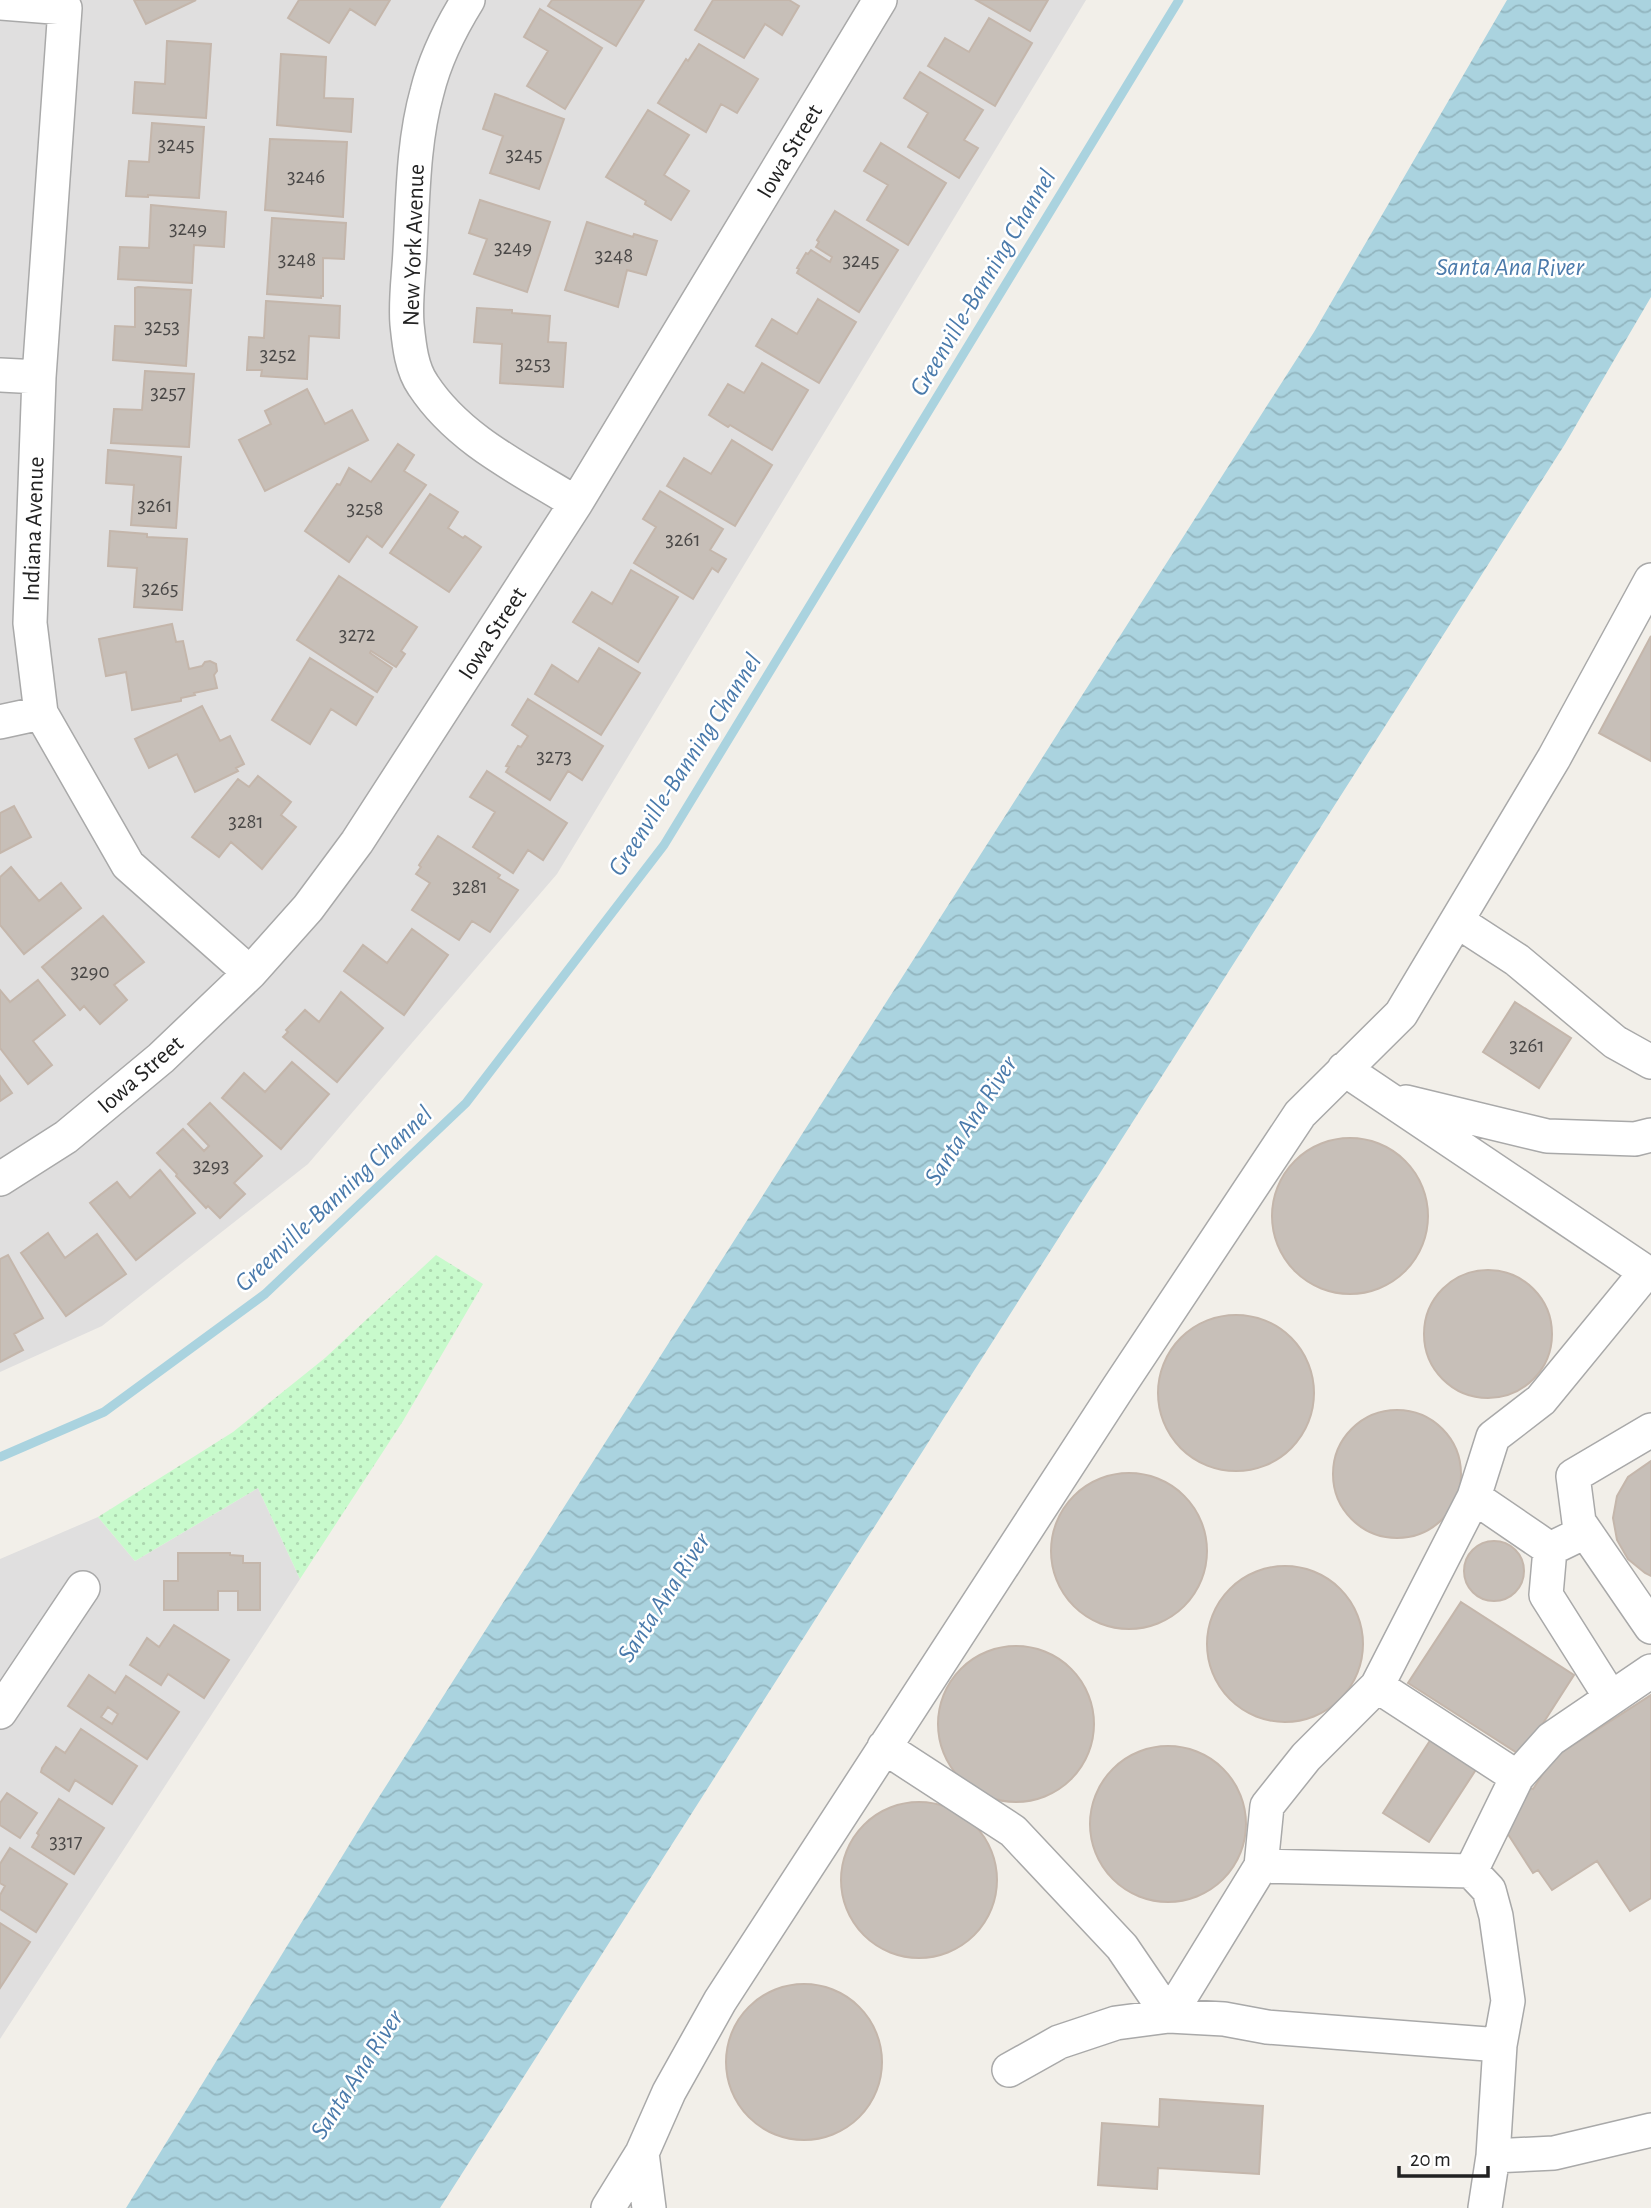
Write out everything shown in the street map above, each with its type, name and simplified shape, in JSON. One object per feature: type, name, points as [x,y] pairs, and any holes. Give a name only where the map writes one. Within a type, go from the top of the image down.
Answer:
[{"type":"street","name":"New York Avenue","points":[[468,0],[438,58],[426,92],[420,128],[415,164],[407,320],[411,353],[421,382],[446,415],[476,441],[576,503]]},
{"type":"street","name":"Iowa Street","points":[[0,1179],[77,1129],[161,1058],[250,973],[307,908],[357,842],[576,503],[880,0]]},
{"type":"street","name":"Indiana Avenue","points":[[0,3],[65,8],[39,377],[30,623],[41,713],[128,865],[250,973]]},
{"type":"street","points":[[0,374],[39,377]]},
{"type":"street","points":[[608,2208],[642,2153],[669,2092],[720,2001],[1118,1388],[1300,1114],[1401,1014],[1554,758],[1651,580]]},
{"type":"street","points":[[0,722],[41,713]]},
{"type":"street","points":[[1457,922],[1517,960],[1615,1042],[1651,1062]]},
{"type":"street","points":[[1169,2016],[1261,1866],[1267,1806],[1306,1757],[1377,1686],[1474,1497],[1493,1437],[1541,1400],[1648,1274],[1344,1069]]},
{"type":"street","points":[[1387,1097],[1547,1136],[1635,1139],[1651,1135]]},
{"type":"street","points":[[1651,1430],[1573,1476],[1579,1522],[1651,1627]]},
{"type":"street","points":[[1474,1497],[1550,1549]]},
{"type":"street","points":[[1550,1549],[1585,1532]]},
{"type":"street","points":[[1550,1549],[1546,1595],[1611,1698]]},
{"type":"street","points":[[0,1712],[83,1588]]},
{"type":"street","points":[[1471,1871],[1517,1777],[1551,1739],[1651,1671]]},
{"type":"street","points":[[1377,1686],[1517,1777]]},
{"type":"street","points":[[884,1747],[1013,1831],[1122,1947],[1169,2016]]},
{"type":"street","points":[[1261,1866],[1471,1871],[1489,1890],[1496,1916],[1508,2001],[1500,2045],[1493,2156],[1486,2208]]},
{"type":"street","points":[[1009,2070],[1059,2042],[1116,2023],[1169,2016],[1224,2019],[1267,2028],[1500,2045]]},
{"type":"street","points":[[1493,2156],[1554,2153],[1651,2130]]},
{"type":"street","points":[[642,2153],[649,2208]]},
{"type":"shaded area","points":[[0,0],[1086,0],[557,874],[308,1164],[102,1326],[0,1372]]},
{"type":"shaded area","points":[[258,1488],[300,1579],[0,2039],[0,1559],[98,1517],[135,1561]]},
{"type":"green space","points":[[436,1255],[483,1284],[403,1421],[300,1579],[258,1488],[135,1561],[98,1517],[233,1432],[325,1358]]},
{"type":"water","name":"Santa Ana River","points":[[1507,0],[1651,0],[1651,297],[1565,444],[440,2208],[126,2208],[370,1811],[1314,332]]},
{"type":"building","points":[[134,0],[196,0],[146,24]]},
{"type":"building","points":[[299,0],[390,0],[375,25],[350,9],[329,43],[288,18]]},
{"type":"building","points":[[552,0],[644,0],[616,46],[548,6]]},
{"type":"building","points":[[713,0],[789,0],[799,6],[782,35],[765,24],[744,58],[695,30]]},
{"type":"building","points":[[976,0],[1048,0],[1030,31]]},
{"type":"building","points":[[540,9],[602,48],[565,109],[527,86],[548,51],[524,37]]},
{"type":"building","points":[[989,18],[1032,43],[995,106],[928,66],[945,38],[969,52]]},
{"type":"building","points":[[167,41],[211,44],[206,118],[133,113],[135,82],[165,84]]},
{"type":"building","points":[[699,44],[758,79],[737,113],[721,104],[706,132],[658,103],[686,59],[688,61]]},
{"type":"building","points":[[281,54],[326,57],[324,98],[353,99],[351,132],[277,125]]},
{"type":"building","points":[[920,72],[983,110],[964,140],[978,148],[959,178],[908,147],[928,113],[904,98]]},
{"type":"building","points":[[495,94],[564,119],[539,189],[490,173],[503,136],[483,129]]},
{"type":"building","points":[[648,110],[689,135],[664,175],[689,191],[671,220],[606,177]]},
{"type":"building","points":[[152,123],[204,127],[199,198],[126,196],[129,161],[149,162]]},
{"type":"building","points":[[270,139],[347,142],[343,217],[265,210]]},
{"type":"building","points":[[881,143],[946,183],[908,245],[867,220],[888,185],[864,171]]},
{"type":"building","points":[[480,200],[550,222],[527,292],[474,274],[487,239],[469,233]]},
{"type":"building","points":[[151,205],[226,212],[224,247],[194,245],[192,283],[118,279],[120,247],[149,248]]},
{"type":"building","points":[[835,211],[898,250],[859,312],[797,273],[806,253],[811,250],[830,262],[832,257],[816,247],[819,242],[817,240]]},
{"type":"building","points":[[272,218],[346,223],[344,259],[323,258],[321,298],[267,294]]},
{"type":"building","points":[[587,222],[633,237],[634,234],[657,241],[646,275],[627,270],[618,307],[565,290]]},
{"type":"building","points":[[135,288],[191,290],[186,366],[113,360],[115,326],[135,327]]},
{"type":"building","points":[[818,299],[856,322],[819,383],[756,346],[772,319],[797,334]]},
{"type":"building","points":[[266,301],[340,306],[339,338],[309,336],[307,379],[261,376],[262,370],[247,370],[249,337],[264,338]]},
{"type":"building","points":[[477,308],[550,316],[548,342],[566,343],[563,387],[500,383],[502,344],[474,342]]},
{"type":"building","points":[[762,363],[808,390],[772,450],[709,415],[728,384],[744,393]]},
{"type":"building","points":[[145,371],[194,374],[189,447],[111,443],[114,409],[142,410]]},
{"type":"building","points":[[307,389],[325,424],[352,410],[368,440],[265,491],[239,440],[271,424],[265,411]]},
{"type":"building","points":[[732,440],[772,465],[735,526],[667,486],[684,458],[711,474]]},
{"type":"building","points":[[398,444],[414,455],[404,471],[426,485],[382,547],[367,536],[349,562],[305,531],[337,484],[340,485],[349,468],[371,482]]},
{"type":"building","points":[[108,450],[181,457],[176,528],[131,525],[134,485],[106,483]]},
{"type":"building","points":[[660,491],[723,529],[710,550],[726,559],[718,572],[712,568],[693,599],[634,563],[656,527],[643,519]]},
{"type":"building","points":[[430,494],[458,512],[448,528],[481,547],[449,592],[390,553]]},
{"type":"building","points":[[110,531],[147,534],[147,537],[187,539],[182,610],[134,607],[137,568],[108,566]]},
{"type":"building","points":[[631,570],[678,597],[638,662],[573,622],[592,592],[612,604]]},
{"type":"building","points":[[339,576],[417,627],[401,651],[405,654],[396,667],[371,651],[370,653],[392,668],[377,692],[297,640]]},
{"type":"building","points":[[172,624],[176,642],[183,641],[189,669],[210,661],[216,664],[217,671],[214,675],[217,688],[194,693],[195,695],[181,698],[181,701],[132,710],[126,672],[106,676],[99,639]]},
{"type":"building","points":[[1651,636],[1651,761],[1599,733]]},
{"type":"building","points":[[599,648],[640,673],[601,735],[535,694],[552,665],[578,682]]},
{"type":"building","points":[[310,658],[373,697],[356,725],[331,709],[310,744],[272,720]]},
{"type":"building","points":[[528,699],[603,746],[582,780],[568,771],[550,800],[506,772],[509,767],[506,766],[518,746],[521,747],[528,736],[512,725]]},
{"type":"building","points":[[202,706],[220,741],[230,736],[244,764],[236,768],[238,771],[195,792],[177,754],[149,768],[135,739]]},
{"type":"building","points":[[487,771],[567,823],[543,860],[528,850],[513,873],[473,847],[495,812],[470,797]]},
{"type":"building","points":[[258,776],[291,802],[281,815],[296,827],[262,869],[231,842],[219,857],[192,837],[238,779],[249,787]]},
{"type":"building","points":[[14,806],[31,837],[0,853],[0,813]]},
{"type":"building","points":[[438,836],[500,875],[498,878],[518,890],[490,932],[472,921],[459,940],[412,910],[430,883],[416,874],[421,867],[419,865]]},
{"type":"building","points":[[11,867],[39,901],[61,883],[81,908],[24,954],[0,925],[0,877]]},
{"type":"building","points":[[103,916],[144,962],[114,985],[127,1000],[100,1024],[84,1006],[80,1010],[42,967]]},
{"type":"building","points":[[412,929],[448,955],[404,1015],[344,971],[363,945],[387,963]]},
{"type":"building","points":[[38,980],[65,1015],[33,1041],[52,1065],[28,1084],[0,1048],[0,990],[10,1002]]},
{"type":"building","points":[[341,992],[383,1028],[337,1082],[283,1037],[305,1010],[319,1022]]},
{"type":"building","points":[[1515,1002],[1571,1038],[1539,1088],[1483,1052]]},
{"type":"building","points":[[292,1062],[329,1094],[281,1149],[222,1098],[244,1073],[265,1092]]},
{"type":"building","points":[[0,1076],[12,1093],[0,1101]]},
{"type":"building","points":[[210,1103],[262,1156],[234,1183],[245,1194],[220,1218],[208,1206],[206,1208],[157,1153],[183,1129],[204,1151],[209,1146],[188,1124]]},
{"type":"building","points":[[1350,1138],[1380,1144],[1405,1161],[1422,1186],[1428,1216],[1422,1246],[1405,1271],[1380,1288],[1350,1294],[1320,1288],[1295,1271],[1278,1246],[1272,1216],[1278,1186],[1295,1161],[1320,1144]]},
{"type":"building","points":[[160,1170],[195,1213],[136,1260],[90,1203],[117,1182],[130,1198]]},
{"type":"building","points":[[48,1233],[65,1258],[97,1234],[126,1274],[66,1316],[21,1253]]},
{"type":"building","points":[[8,1255],[43,1318],[14,1334],[23,1350],[0,1362],[0,1259]]},
{"type":"building","points":[[1488,1270],[1513,1275],[1533,1289],[1547,1309],[1552,1334],[1547,1359],[1533,1379],[1513,1393],[1488,1398],[1463,1393],[1443,1379],[1429,1359],[1424,1334],[1429,1309],[1443,1289],[1463,1275]]},
{"type":"building","points":[[1236,1315],[1266,1321],[1291,1338],[1308,1363],[1314,1393],[1308,1423],[1291,1448],[1266,1465],[1236,1471],[1206,1465],[1181,1448],[1164,1423],[1158,1393],[1164,1363],[1181,1338],[1206,1321]]},
{"type":"building","points":[[1397,1410],[1422,1415],[1442,1429],[1456,1449],[1461,1474],[1456,1499],[1442,1519],[1422,1533],[1397,1538],[1372,1533],[1352,1519],[1338,1499],[1333,1474],[1338,1449],[1352,1429],[1372,1415]]},
{"type":"building","points":[[1651,1461],[1651,1576],[1628,1559],[1617,1540],[1613,1518],[1617,1496],[1628,1477]]},
{"type":"building","points":[[1129,1473],[1159,1479],[1184,1496],[1201,1521],[1207,1551],[1201,1581],[1184,1606],[1159,1623],[1129,1629],[1099,1623],[1074,1606],[1057,1581],[1051,1551],[1057,1521],[1074,1496],[1099,1479]]},
{"type":"building","points":[[1488,1541],[1500,1541],[1519,1554],[1524,1571],[1522,1583],[1511,1596],[1500,1601],[1488,1601],[1469,1588],[1464,1577],[1464,1565],[1477,1546]]},
{"type":"building","points":[[178,1553],[230,1553],[243,1556],[243,1563],[260,1563],[260,1610],[238,1610],[238,1591],[218,1591],[218,1610],[164,1610],[164,1581],[178,1581]]},
{"type":"building","points":[[1285,1566],[1315,1572],[1340,1589],[1357,1614],[1363,1644],[1357,1674],[1340,1699],[1315,1716],[1285,1722],[1255,1716],[1230,1699],[1213,1674],[1207,1644],[1213,1614],[1230,1589],[1255,1572]]},
{"type":"building","points":[[1461,1602],[1574,1675],[1522,1756],[1408,1683]]},
{"type":"building","points":[[174,1625],[229,1660],[204,1698],[168,1674],[161,1685],[130,1665],[147,1638],[159,1647]]},
{"type":"building","points":[[1016,1646],[1046,1652],[1071,1669],[1088,1694],[1094,1724],[1088,1754],[1071,1779],[1046,1796],[1016,1802],[986,1796],[961,1779],[944,1754],[938,1724],[944,1694],[961,1669],[986,1652]]},
{"type":"building","points":[[89,1675],[115,1693],[126,1676],[179,1712],[147,1759],[68,1706]],"holes":[[[108,1707],[118,1714],[112,1724],[101,1717]]]},
{"type":"building","points":[[1651,1695],[1651,1898],[1630,1911],[1597,1861],[1552,1890],[1538,1870],[1533,1873],[1504,1828],[1553,1758]]},
{"type":"building","points":[[81,1729],[137,1766],[112,1804],[75,1780],[69,1791],[41,1772],[56,1747],[65,1753]]},
{"type":"building","points":[[1431,1739],[1477,1768],[1429,1842],[1383,1813]]},
{"type":"building","points":[[1168,1746],[1198,1752],[1223,1769],[1240,1794],[1246,1824],[1240,1854],[1223,1879],[1198,1896],[1168,1902],[1138,1896],[1113,1879],[1096,1854],[1090,1824],[1096,1794],[1113,1769],[1138,1752]]},
{"type":"building","points":[[7,1793],[37,1813],[20,1838],[0,1825],[0,1803]]},
{"type":"building","points":[[59,1799],[104,1828],[74,1874],[32,1847],[39,1835],[37,1833]]},
{"type":"building","points":[[919,1802],[949,1808],[974,1825],[991,1850],[997,1880],[991,1910],[974,1935],[949,1952],[919,1958],[889,1952],[864,1935],[847,1910],[841,1880],[847,1850],[864,1825],[889,1808]]},
{"type":"building","points":[[10,1848],[67,1884],[36,1932],[0,1909],[0,1895],[5,1886],[0,1883],[0,1864]]},
{"type":"building","points":[[0,1923],[30,1942],[0,1988]]},
{"type":"building","points":[[804,1984],[834,1990],[859,2007],[876,2032],[882,2062],[876,2092],[859,2117],[834,2134],[804,2140],[774,2134],[749,2117],[732,2092],[726,2062],[732,2032],[749,2007],[774,1990]]},
{"type":"building","points":[[1160,2099],[1263,2106],[1259,2174],[1158,2168],[1157,2189],[1098,2185],[1102,2123],[1159,2127]]},
{"type":"waterway","name":"Greenville-Banning Channel","points":[[0,1457],[104,1412],[265,1294],[466,1103],[664,845],[1179,0]]}]
